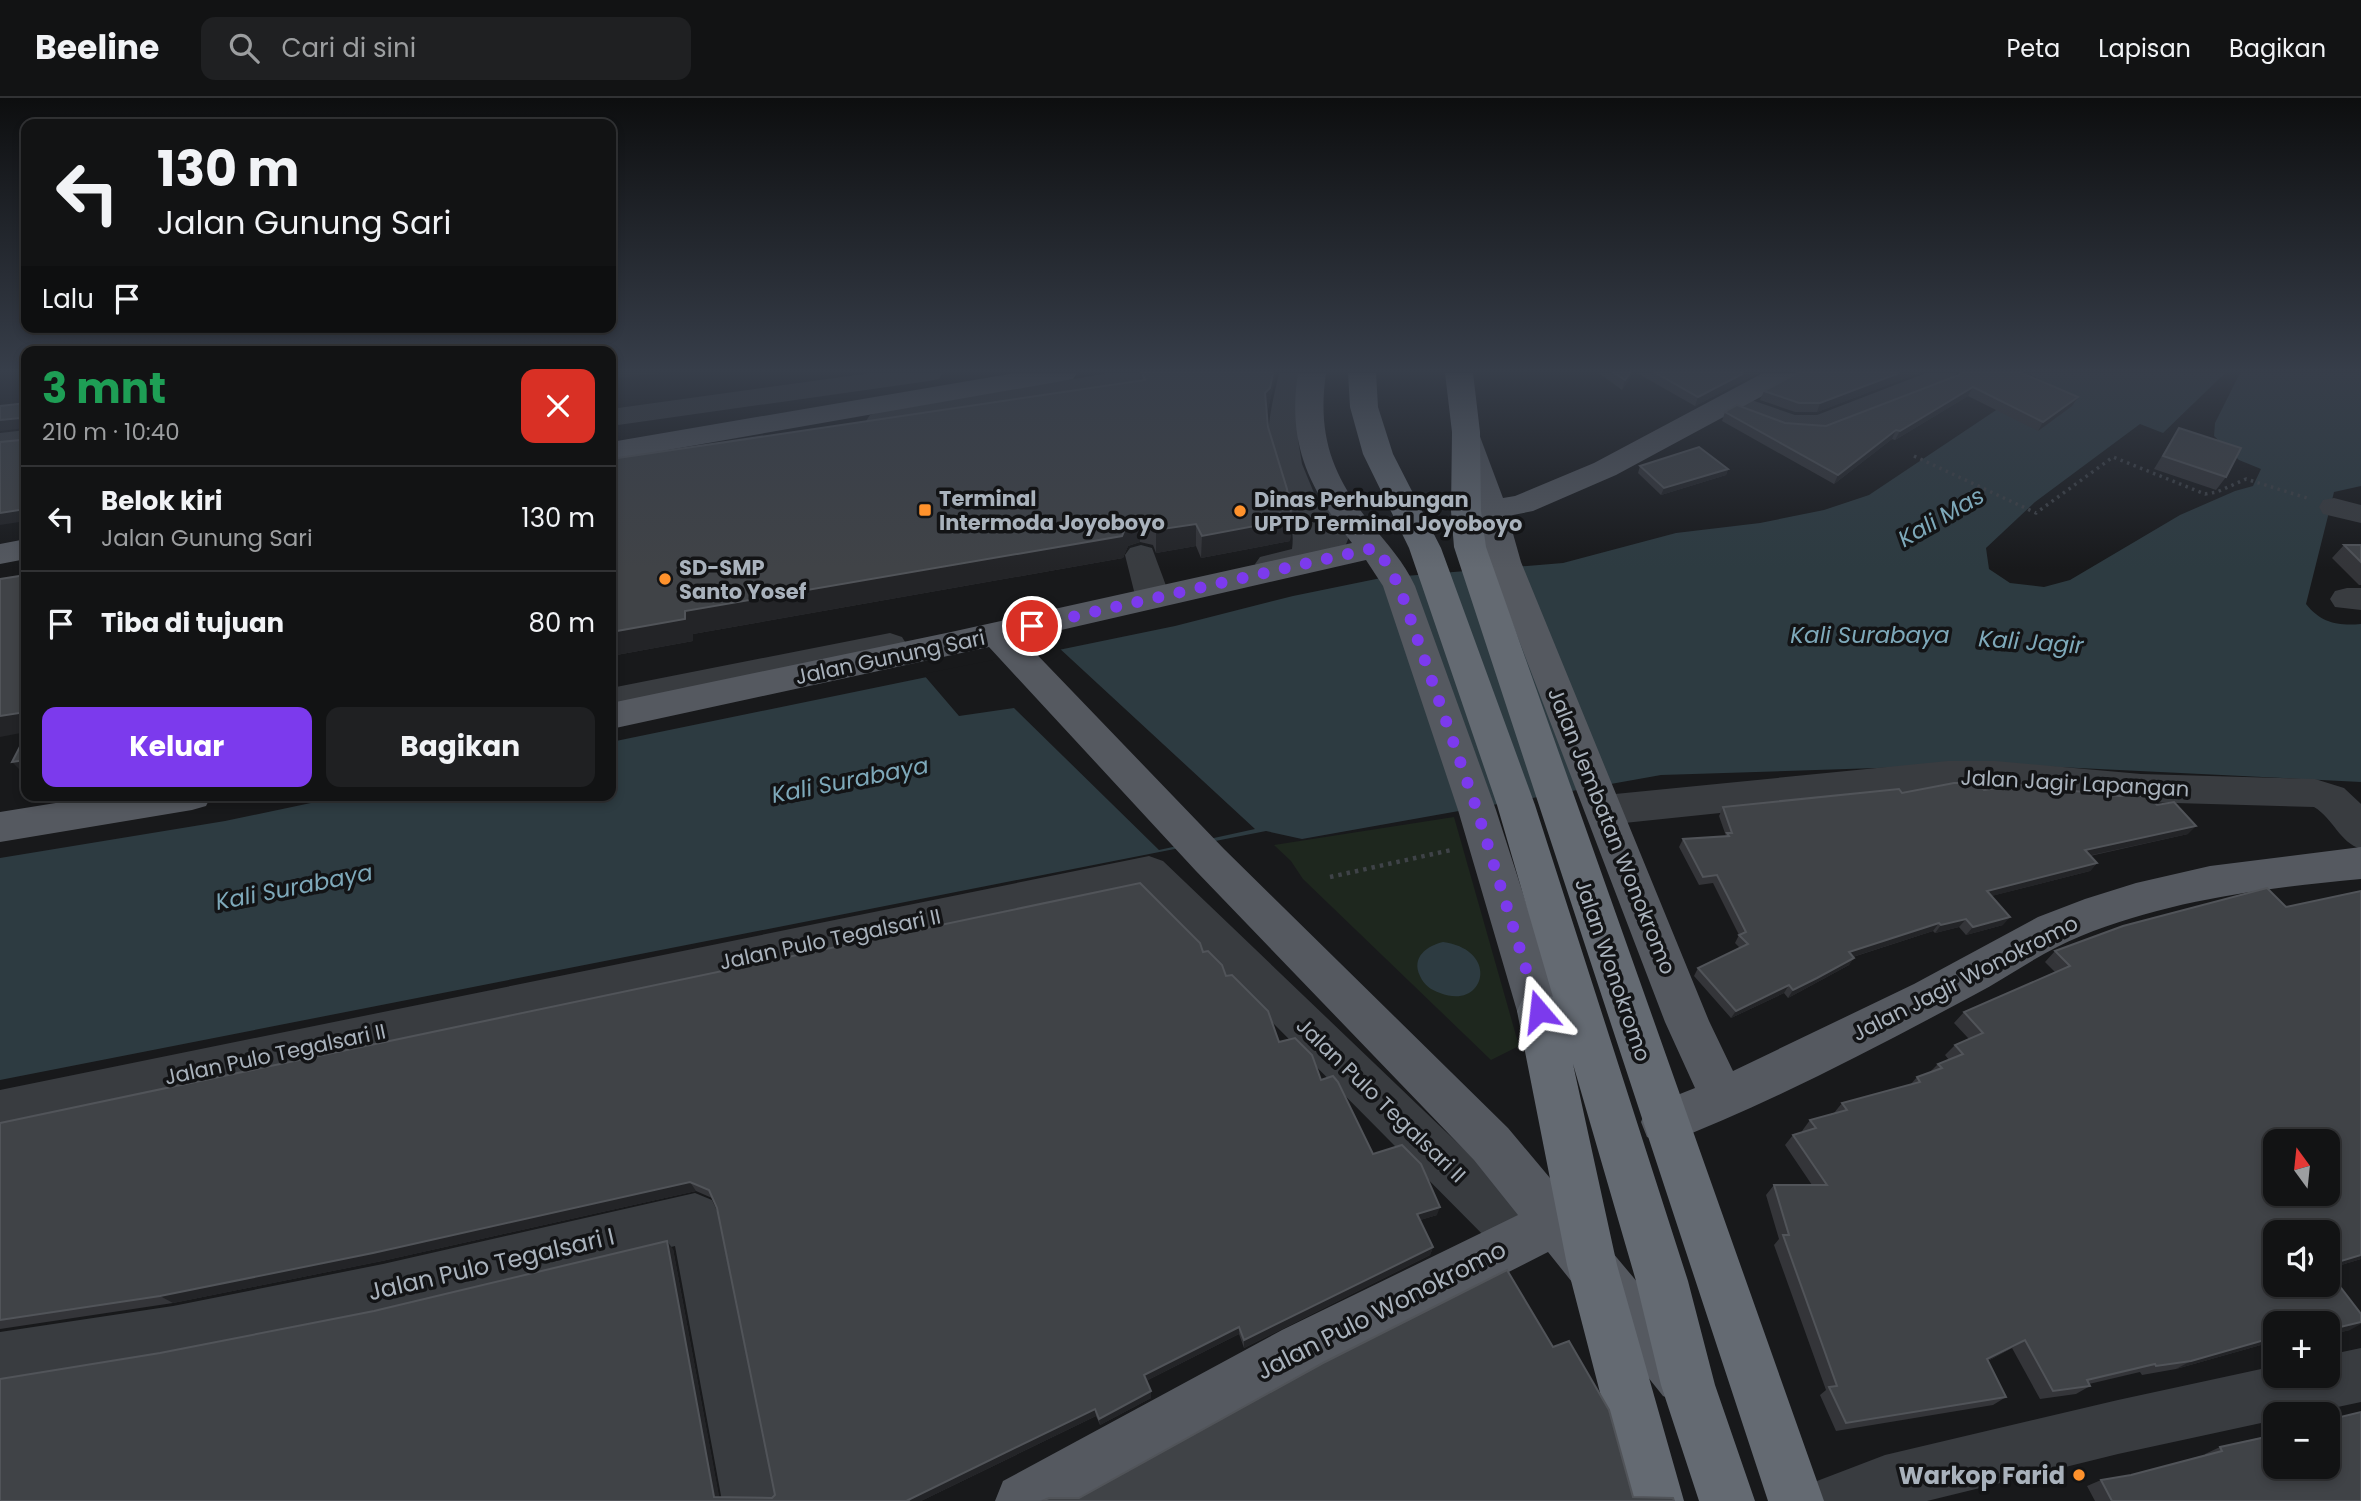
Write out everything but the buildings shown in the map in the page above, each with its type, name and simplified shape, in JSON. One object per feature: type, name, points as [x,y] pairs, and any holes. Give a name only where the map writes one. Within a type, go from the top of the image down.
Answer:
[{"type":"highway","name":"Jalan Wonokromo","points":[[1373,438],[1378,454],[1425,548],[1509,814],[1611,1111],[1662,1281],[1688,1385],[1727,1501]]},
{"type":"highway","name":"Jalan Wonokromo","points":[[1466,438],[1466,511],[1509,814],[1664,1122],[1796,1501]]},
{"type":"highway","name":"Jalan Wonokromo","points":[[1539,1011],[1592,1265],[1656,1501]]},
{"type":"highway","points":[[1539,1011],[1611,1111]]},
{"type":"main road","points":[[616,450],[730,438]]},
{"type":"main road","name":"Jalan Wonokromo","points":[[1310,438],[1311,447],[1333,493],[1380,555],[1399,586],[1509,814],[1539,1011]]},
{"type":"main road","name":"Jalan Jembatan Wonokromo","points":[[1468,438],[1505,562],[1687,1022],[1723,1099]]},
{"type":"main road","points":[[1491,509],[1522,504],[1605,469],[1662,438]]},
{"type":"main road","points":[[0,554],[21,551]]},
{"type":"main road","name":"Jalan Gunung Sari","points":[[616,715],[1004,642],[1380,555]]},
{"type":"main road","points":[[1004,642],[1206,855],[1491,1144],[1539,1230],[1592,1265],[1688,1385]]},
{"type":"main road","points":[[0,827],[141,801]]},
{"type":"main road","name":"Jalan Jagir Wonokromo","points":[[1664,1122],[1723,1099],[1969,977],[2064,925],[2149,898],[2264,873],[2361,863]]},
{"type":"main road","name":"Jalan Pulo Wonokromo","points":[[1023,1501],[1301,1349],[1539,1230]]},
{"type":"street","points":[[1285,438],[1284,449],[1310,521],[1307,556]]},
{"type":"street","points":[[0,442],[21,440]]},
{"type":"street","points":[[616,466],[719,440]]},
{"type":"street","points":[[616,700],[1151,591],[1307,556],[1327,547],[1334,536],[1336,519],[1333,493]]},
{"type":"street","points":[[1141,555],[1151,591]]},
{"type":"street","name":"Jalan Jagir Lapangan","points":[[1601,802],[1948,775],[1995,775],[2141,788],[2323,794],[2343,807],[2361,834]]},
{"type":"street","name":"Jalan Pulo Tegalsari II","points":[[0,1111],[1149,872],[1539,1230]]},
{"type":"street","name":"Jalan Pulo Tegalsari I","points":[[0,1359],[173,1332],[383,1290],[695,1217],[750,1501]]},
{"type":"street","points":[[1837,1501],[1885,1483],[1924,1473],[2118,1427],[2361,1376]]},
{"type":"path","points":[[1914,456],[2036,513],[2113,457],[2205,494],[2251,480],[2348,510]]},
{"type":"path","points":[[1330,877],[1509,814]]},
{"type":"shaded area","points":[[1454,817],[1519,1046],[1491,1060],[1303,879],[1291,861],[1274,845]]},
{"type":"water","name":"Kali Surabaya","points":[[1954,438],[2121,438],[2035,502],[1986,548],[1989,569],[2010,583],[2044,587],[2070,580],[2180,515],[2253,486],[2261,469],[2239,460],[2217,438],[2361,438],[2361,486],[2334,492],[2306,604],[2330,622],[2361,624],[2361,782],[1999,764],[1661,775],[1302,839],[1266,831],[0,1080],[0,858],[225,821],[320,801],[616,801],[616,741],[1175,626],[1293,596],[1381,578],[1563,563],[1676,533],[1760,523],[1824,510],[1869,495]]},
{"type":"water","points":[[1443,942],[1461,947],[1473,956],[1479,966],[1480,977],[1476,987],[1468,994],[1455,996],[1440,993],[1428,987],[1420,976],[1418,963],[1422,953]]},
{"type":"pier","points":[[1058,647],[1255,829],[1159,850],[1014,708],[959,716],[923,674]]},
{"type":"place","name":"Terminal Intermoda Joyoboyo","points":[[925,510]]},
{"type":"place","name":"Dinas Perhubungan UPTD Terminal Joyoboyo","points":[[1240,511]]},
{"type":"place","name":"SD-SMP Santo Yosef","points":[[665,579]]},
{"type":"place","name":"Warkop Farid","points":[[2079,1475]]},
{"type":"route","points":[[1032,626],[1374,548],[1394,574],[1399,586],[1477,810],[1539,1011]]},
{"type":"water label","name":"Kali Mas","points":[[1941,517]]},
{"type":"water label","name":"Kali Jagir","points":[[2031,642]]}]
